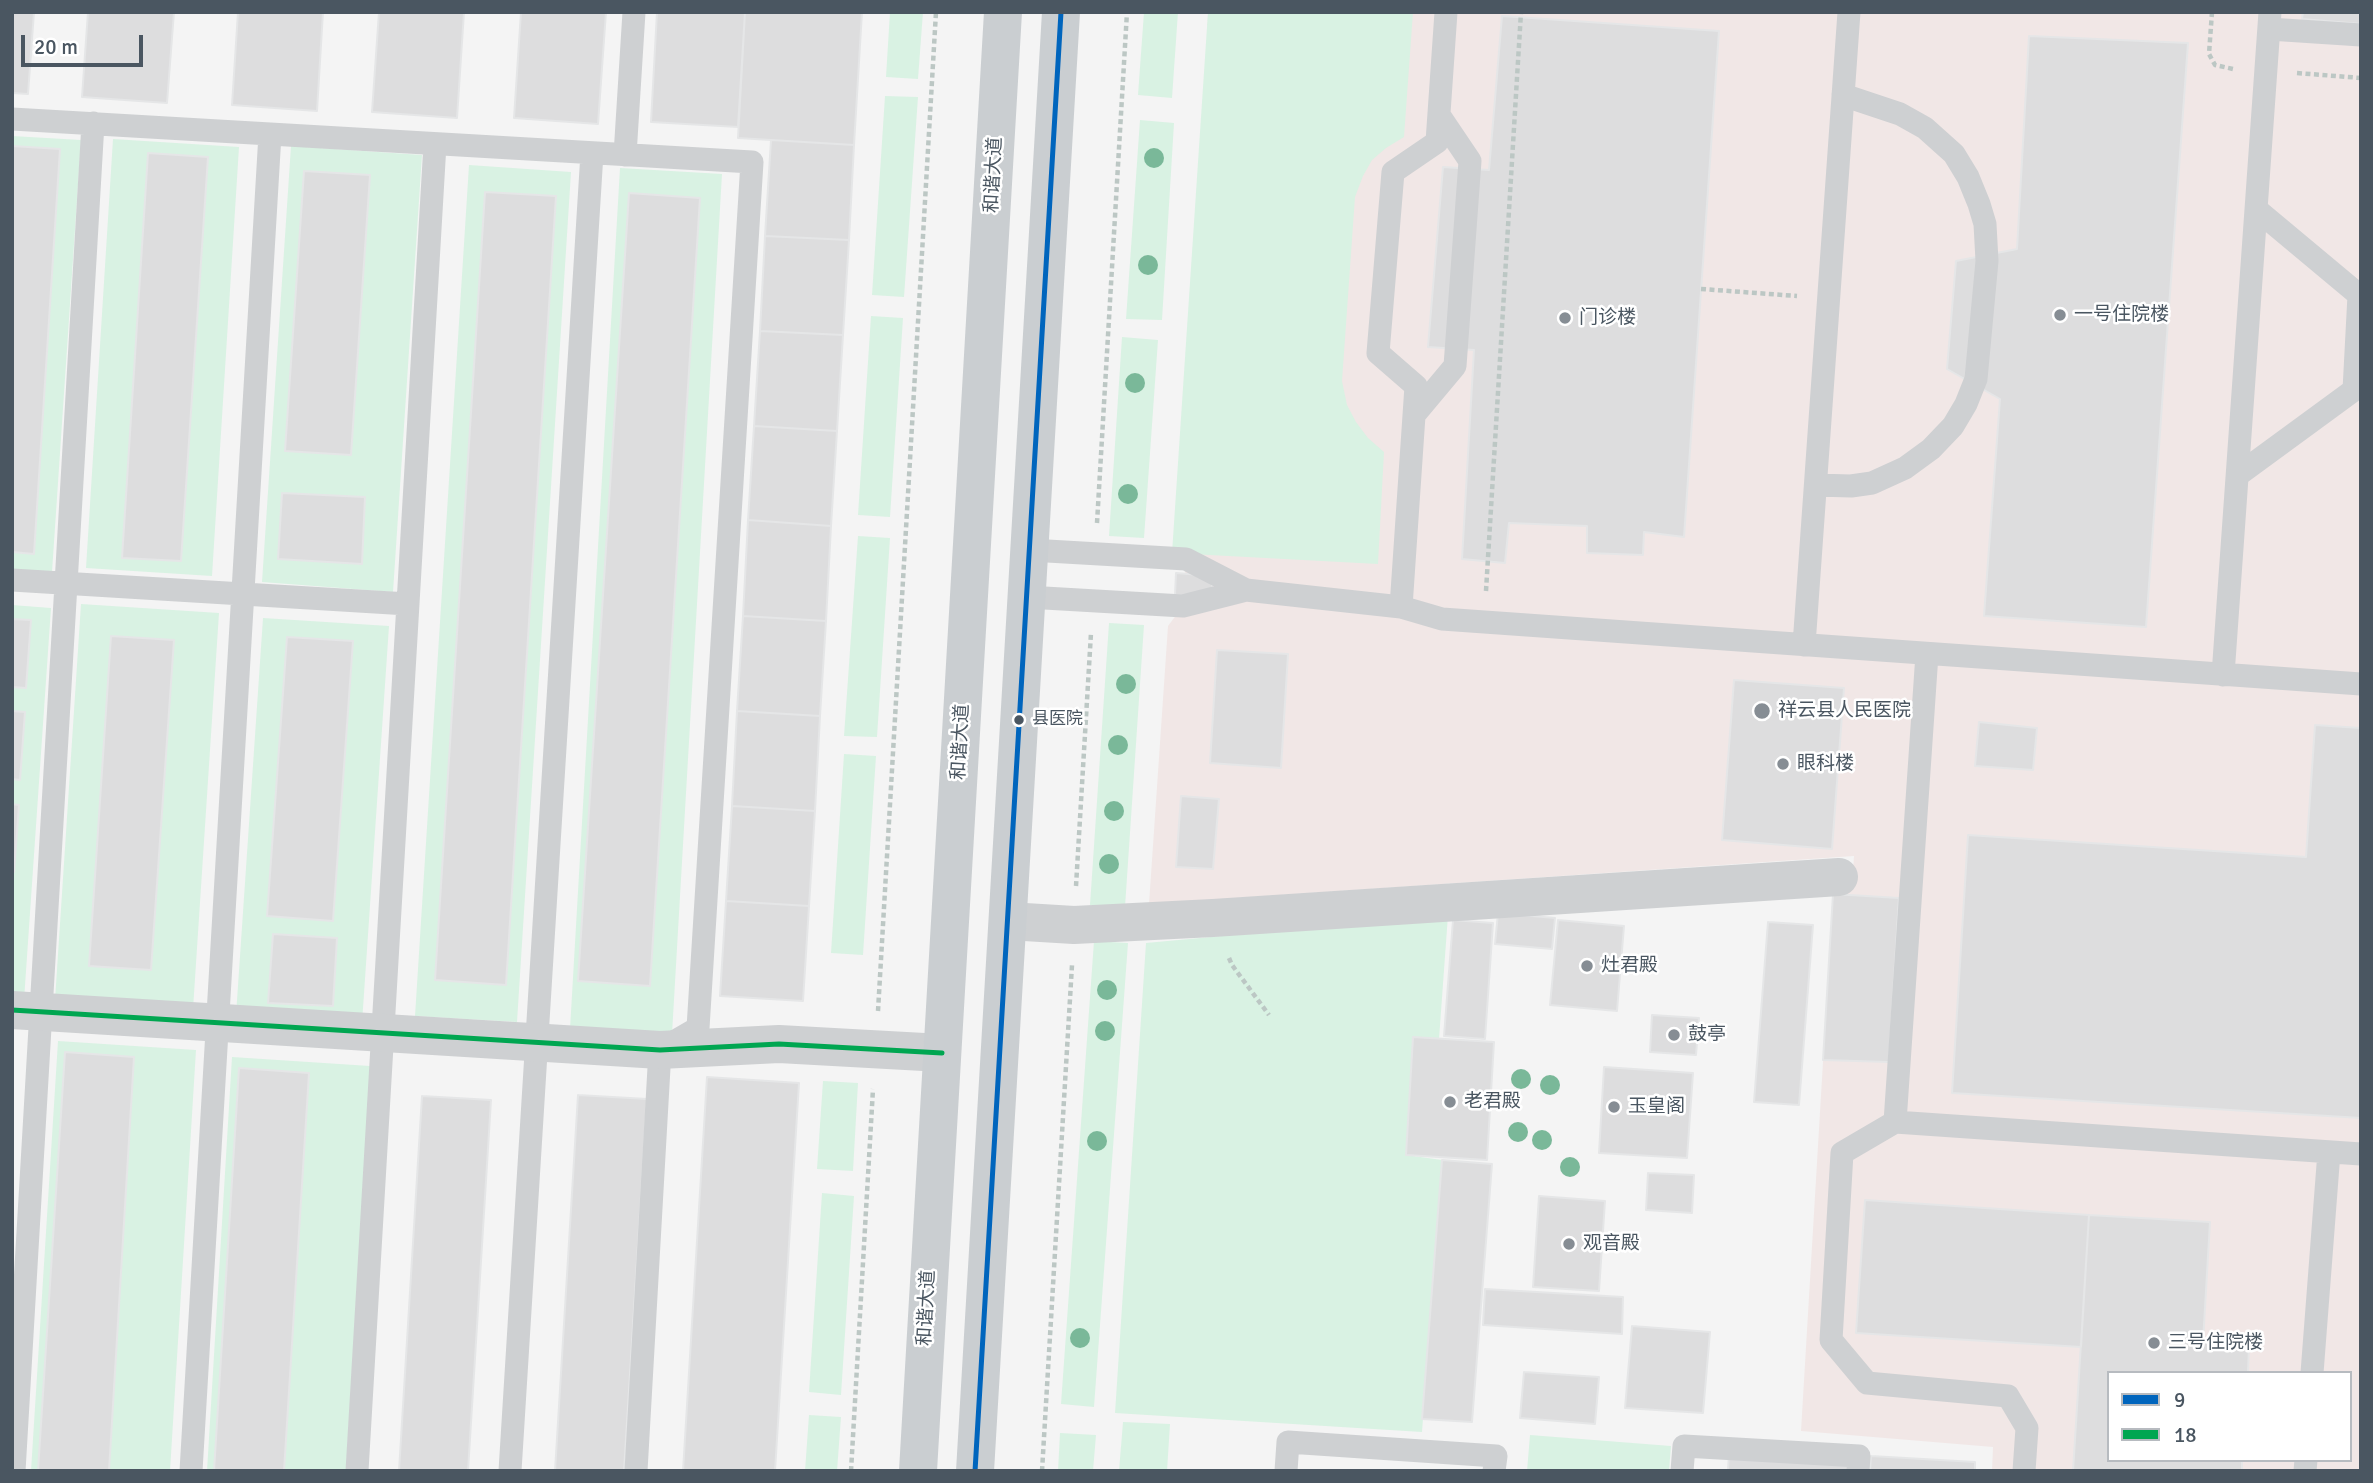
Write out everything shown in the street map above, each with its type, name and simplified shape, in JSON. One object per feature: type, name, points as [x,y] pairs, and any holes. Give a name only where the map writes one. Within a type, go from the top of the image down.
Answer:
[{"type":"main road","name":"和谐大道","points":[[918,1471],[1003,12]]},
{"type":"main road","points":[[975,1471],[1062,12]]},
{"type":"street","points":[[1008,921],[1074,925],[1213,918],[1839,877]]},
{"type":"street","points":[[27,1010],[660,1050],[779,1044],[942,1054]]},
{"type":"lane","points":[[625,155],[634,12]]},
{"type":"lane","points":[[1401,607],[1416,386],[1378,354],[1393,172],[1437,142],[1446,12]]},
{"type":"lane","points":[[1804,645],[1849,12]]},
{"type":"lane","points":[[2223,675],[2269,20],[2361,35]]},
{"type":"lane","points":[[1816,485],[1851,486],[1872,483],[1905,468],[1931,449],[1953,426],[1976,379],[1987,261],[1984,224],[1979,204],[1968,177],[1954,154],[1925,128],[1900,114],[1843,95]]},
{"type":"lane","points":[[1414,415],[1455,366],[1470,160],[1439,115]]},
{"type":"lane","points":[[12,119],[752,162],[698,1028],[660,1050],[636,1471]]},
{"type":"lane","points":[[14,1471],[27,1010],[66,584],[93,123]]},
{"type":"lane","points":[[191,1471],[270,134]]},
{"type":"lane","points":[[357,1471],[435,144]]},
{"type":"lane","points":[[510,1471],[592,153]]},
{"type":"lane","points":[[2238,475],[2354,390],[2359,295],[2256,209]]},
{"type":"lane","points":[[1030,550],[1186,559],[1246,590]]},
{"type":"lane","points":[[12,580],[408,604]]},
{"type":"lane","points":[[1027,597],[1183,606],[1246,590],[1401,607],[1442,619],[1484,623],[2361,684]]},
{"type":"lane","points":[[1895,1122],[1927,654]]},
{"type":"lane","points":[[2024,1471],[2026,1428],[2008,1396],[1867,1383],[1831,1340],[1842,1153],[1895,1122],[2361,1154]]},
{"type":"lane","points":[[2312,1371],[2329,1152]]},
{"type":"lane","points":[[1286,1471],[1288,1443],[1496,1456],[1494,1471]]},
{"type":"lane","points":[[1682,1471],[1684,1446],[1859,1456],[1858,1471]]},
{"type":"path","points":[[850,1471],[936,12]]},
{"type":"path","points":[[1095,554],[1126,12]]},
{"type":"path","points":[[1484,623],[1521,12]]},
{"type":"path","points":[[1701,289],[1829,298]]},
{"type":"path","points":[[1042,1471],[1093,601]]},
{"type":"path","points":[[1213,918],[1232,965],[1269,1015]]},
{"type":"shaded area","name":"祥云县人民医院","points":[[1208,12],[2361,12],[2361,1471],[1992,1471],[1993,1447],[1801,1431],[1833,894],[1852,886],[1854,856],[1149,904],[1168,626],[1183,606]]},
{"type":"green space","points":[[890,12],[923,12],[918,79],[886,77]]},
{"type":"green space","points":[[1144,12],[1178,12],[1172,98],[1138,95]]},
{"type":"green space","points":[[1208,12],[1413,12],[1404,137],[1372,160],[1355,197],[1342,381],[1347,405],[1356,422],[1368,438],[1384,452],[1378,564],[1172,553]]},
{"type":"green space","points":[[885,96],[918,97],[904,297],[872,295]]},
{"type":"green space","points":[[1140,120],[1174,123],[1162,320],[1126,319]]},
{"type":"green space","points":[[12,136],[81,140],[52,572],[12,569]]},
{"type":"green space","points":[[113,139],[239,147],[212,576],[86,568]]},
{"type":"green space","points":[[291,146],[422,155],[393,592],[262,582]]},
{"type":"green space","points":[[469,165],[571,172],[517,1022],[415,1016]]},
{"type":"green space","points":[[620,168],[722,174],[672,1034],[570,1029]]},
{"type":"green space","points":[[871,316],[903,318],[890,517],[858,515]]},
{"type":"green space","points":[[1122,337],[1158,340],[1144,538],[1109,536]]},
{"type":"green space","points":[[858,536],[890,538],[877,737],[844,736]]},
{"type":"green space","points":[[81,604],[219,613],[193,1009],[55,1000]]},
{"type":"green space","points":[[12,605],[51,608],[24,1000],[12,999]]},
{"type":"green space","points":[[263,618],[389,626],[362,1023],[236,1015]]},
{"type":"green space","points":[[1109,623],[1144,625],[1125,907],[1090,905]]},
{"type":"green space","points":[[844,754],[876,756],[863,955],[831,953]]},
{"type":"green space","points":[[1448,915],[1439,1039],[1413,1038],[1406,1155],[1442,1160],[1422,1432],[1115,1413],[1146,943]]},
{"type":"green space","points":[[1094,941],[1128,943],[1094,1407],[1061,1404]]},
{"type":"green space","points":[[58,1041],[196,1050],[170,1471],[31,1471]]},
{"type":"green space","points":[[232,1057],[370,1066],[346,1471],[207,1471]]},
{"type":"green space","points":[[823,1081],[858,1083],[853,1171],[817,1169]]},
{"type":"green space","points":[[822,1193],[854,1196],[841,1395],[809,1392]]},
{"type":"green space","points":[[809,1415],[841,1417],[837,1471],[805,1471]]},
{"type":"green space","points":[[1123,1422],[1170,1424],[1167,1471],[1119,1471]]},
{"type":"green space","points":[[1060,1433],[1096,1435],[1093,1471],[1058,1471]]},
{"type":"green space","points":[[1530,1435],[1671,1446],[1669,1471],[1527,1471]]},
{"type":"building","points":[[12,12],[34,12],[28,94],[12,93]]},
{"type":"building","points":[[88,12],[174,12],[167,103],[82,97]]},
{"type":"building","points":[[238,12],[323,12],[317,111],[232,105]]},
{"type":"building","points":[[379,12],[464,12],[457,118],[372,112]]},
{"type":"building","points":[[521,12],[606,12],[598,124],[514,118]]},
{"type":"building","points":[[657,12],[745,12],[738,127],[651,122]]},
{"type":"building","points":[[745,12],[862,12],[854,145],[738,138]]},
{"type":"building","points":[[2303,12],[2361,12],[2361,24],[2302,19]]},
{"type":"building","name":"门诊楼","points":[[1502,16],[1719,31],[1684,537],[1644,532],[1643,555],[1587,553],[1587,526],[1509,523],[1505,563],[1462,559],[1474,350],[1428,347],[1443,167],[1489,170]]},
{"type":"building","name":"一号住院楼","points":[[2029,36],[2188,43],[2146,627],[1984,616],[2000,399],[1947,369],[1956,261],[2017,249]]},
{"type":"building","points":[[771,140],[854,145],[849,240],[765,236]]},
{"type":"building","points":[[12,146],[60,149],[34,554],[12,552]]},
{"type":"building","points":[[148,153],[208,157],[181,561],[122,558]]},
{"type":"building","points":[[304,171],[370,175],[351,455],[285,451]]},
{"type":"building","points":[[485,192],[556,196],[506,985],[435,980]]},
{"type":"building","points":[[629,193],[700,198],[650,986],[578,981]]},
{"type":"building","points":[[765,236],[849,240],[843,335],[760,331]]},
{"type":"building","points":[[760,331],[843,335],[837,431],[754,426]]},
{"type":"building","points":[[754,426],[837,431],[831,526],[748,520]]},
{"type":"building","points":[[282,493],[365,497],[362,564],[278,559]]},
{"type":"building","points":[[748,520],[831,526],[826,621],[743,616]]},
{"type":"building","points":[[1176,573],[1213,576],[1211,597],[1175,595]]},
{"type":"building","points":[[743,616],[826,621],[820,716],[737,711]]},
{"type":"building","points":[[12,619],[31,620],[26,688],[12,687]]},
{"type":"building","points":[[111,636],[174,640],[151,970],[89,966]]},
{"type":"building","points":[[287,637],[353,641],[333,921],[267,916]]},
{"type":"building","points":[[1217,650],[1288,654],[1281,768],[1210,763]]},
{"type":"building","name":"眼科楼","points":[[1734,680],[1844,688],[1832,849],[1722,840]]},
{"type":"building","points":[[12,711],[25,712],[20,780],[12,779]]},
{"type":"building","points":[[737,711],[820,716],[815,811],[732,806]]},
{"type":"building","points":[[1979,722],[2037,728],[2033,770],[1975,766]]},
{"type":"building","points":[[2315,725],[2361,728],[2361,1118],[1952,1093],[1968,835],[2306,857]]},
{"type":"building","points":[[1181,796],[1219,799],[1213,869],[1176,867]]},
{"type":"building","points":[[12,804],[19,805],[14,872],[12,872]]},
{"type":"building","points":[[732,806],[815,811],[809,906],[726,901]]},
{"type":"building","points":[[1833,894],[1899,898],[1889,1062],[1823,1060]]},
{"type":"building","points":[[726,901],[809,906],[803,1001],[720,996]]},
{"type":"building","points":[[1498,913],[1555,918],[1552,949],[1495,944]]},
{"type":"building","points":[[1453,920],[1493,923],[1485,1039],[1444,1036]]},
{"type":"building","name":"灶君殿","points":[[1558,920],[1624,926],[1617,1011],[1550,1005]]},
{"type":"building","points":[[1768,922],[1813,925],[1799,1105],[1754,1102]]},
{"type":"building","points":[[273,934],[337,938],[333,1006],[268,1003]]},
{"type":"building","name":"鼓亭","points":[[1652,1015],[1699,1018],[1696,1055],[1650,1052]]},
{"type":"building","name":"老君殿","points":[[1413,1037],[1494,1042],[1487,1160],[1406,1155]]},
{"type":"building","points":[[65,1052],[134,1057],[109,1471],[38,1471]]},
{"type":"building","name":"玉皇阁","points":[[1604,1067],[1693,1073],[1687,1158],[1599,1153]]},
{"type":"building","points":[[239,1068],[309,1073],[284,1471],[214,1471]]},
{"type":"building","points":[[707,1077],[799,1083],[775,1471],[683,1471]]},
{"type":"building","points":[[578,1095],[647,1099],[624,1471],[555,1471]]},
{"type":"building","points":[[422,1096],[491,1100],[468,1471],[399,1471]]},
{"type":"building","points":[[1442,1160],[1492,1164],[1472,1422],[1422,1419]]},
{"type":"building","points":[[1648,1173],[1694,1175],[1692,1213],[1646,1210]]},
{"type":"building","name":"观音殿","points":[[1539,1196],[1605,1201],[1599,1291],[1533,1287]]},
{"type":"building","points":[[1865,1200],[2089,1215],[2081,1347],[1856,1333]]},
{"type":"building","name":"三号住院楼","points":[[2089,1215],[2210,1222],[2203,1342],[2249,1345],[2248,1371],[2107,1371],[2107,1462],[2242,1462],[2242,1471],[2073,1471]]},
{"type":"building","points":[[1485,1289],[1623,1297],[1622,1334],[1483,1325]]},
{"type":"building","points":[[1632,1326],[1710,1332],[1703,1413],[1625,1408]]},
{"type":"building","points":[[1524,1372],[1599,1377],[1595,1424],[1520,1418]]},
{"type":"building","points":[[1729,1453],[1849,1460],[1848,1471],[1728,1471]]},
{"type":"building","points":[[1871,1456],[1975,1462],[1975,1471],[1870,1471]]},
{"type":"transit line","name":"9","points":[[975,1471],[1061,12]]},
{"type":"transit line","name":"18","points":[[12,1010],[660,1050],[779,1044],[942,1053]]},
{"type":"place","name":"一号住院楼","points":[[2060,315]]},
{"type":"place","name":"门诊楼","points":[[1565,318]]},
{"type":"place","name":"祥云县人民医院","points":[[1762,711]]},
{"type":"place","name":"县医院","points":[[1019,720]]},
{"type":"place","name":"眼科楼","points":[[1783,764]]},
{"type":"place","name":"灶君殿","points":[[1587,966]]},
{"type":"place","name":"鼓亭","points":[[1674,1035]]},
{"type":"place","name":"老君殿","points":[[1450,1102]]},
{"type":"place","name":"玉皇阁","points":[[1614,1107]]},
{"type":"place","name":"观音殿","points":[[1569,1244]]},
{"type":"place","name":"三号住院楼","points":[[2154,1343]]}]
